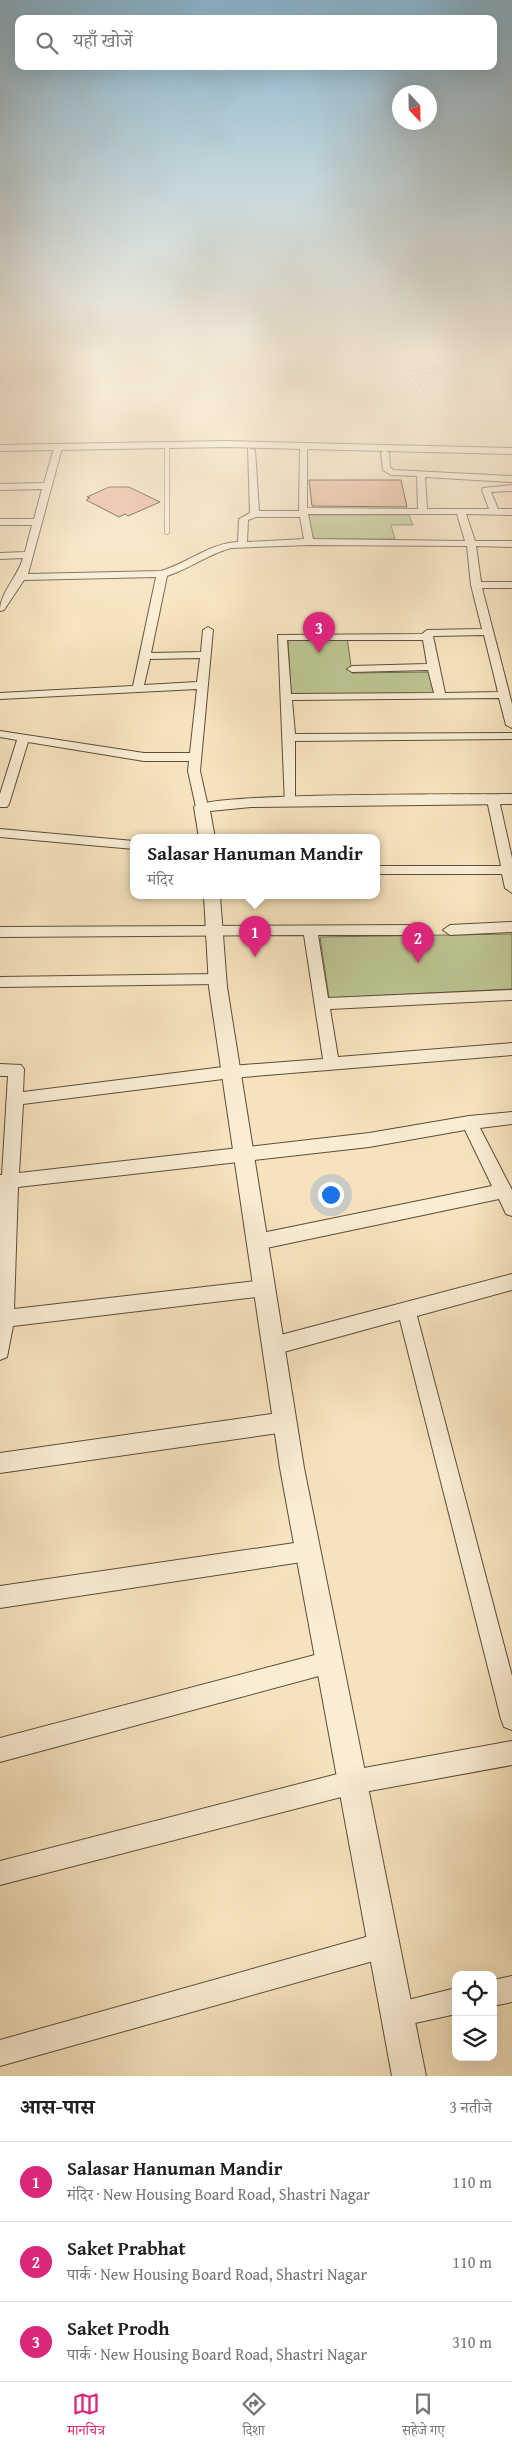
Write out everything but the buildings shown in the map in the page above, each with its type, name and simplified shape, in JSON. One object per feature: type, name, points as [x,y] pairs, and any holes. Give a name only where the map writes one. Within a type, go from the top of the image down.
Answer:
[{"type":"street","points":[[0,608],[21,577],[50,486],[57,452]]},
{"type":"street","points":[[251,452],[255,514]]},
{"type":"street","points":[[303,452],[303,512],[309,542]]},
{"type":"street","points":[[362,452],[512,456]]},
{"type":"street","points":[[385,453],[389,472],[512,479]]},
{"type":"street","points":[[421,474],[423,511]]},
{"type":"street","points":[[0,487],[50,486]]},
{"type":"street","points":[[494,512],[486,490],[512,488]]},
{"type":"street","points":[[242,545],[244,519],[255,514],[423,511],[512,512]]},
{"type":"street","points":[[460,511],[471,544],[476,585],[512,725]]},
{"type":"street","points":[[0,522],[39,522]]},
{"type":"street","points":[[21,577],[162,574],[179,568],[216,549],[242,545],[309,542],[512,544]]},
{"type":"street","points":[[0,556],[29,555]]},
{"type":"street","points":[[138,689],[162,574]]},
{"type":"street","points":[[476,585],[512,585]]},
{"type":"street","points":[[206,834],[194,771],[197,757],[208,630]]},
{"type":"street","points":[[440,696],[427,633],[488,632]]},
{"type":"street","points":[[289,802],[289,738],[282,637],[428,637]]},
{"type":"street","points":[[145,656],[206,655]]},
{"type":"street","points":[[352,670],[433,667]]},
{"type":"street","points":[[0,696],[11,697],[203,685]]},
{"type":"street","points":[[286,697],[504,695]]},
{"type":"street","points":[[0,734],[144,757],[197,757]]},
{"type":"street","points":[[289,738],[512,736]]},
{"type":"street","points":[[3,804],[24,737]]},
{"type":"street","points":[[202,808],[251,802],[512,799]]},
{"type":"street","points":[[493,800],[512,888]]},
{"type":"street","points":[[0,833],[130,845]]},
{"type":"street","points":[[380,870],[508,870]]},
{"type":"street","points":[[212,899],[218,979],[285,1422],[409,2076]]},
{"type":"street","points":[[450,930],[512,927]]},
{"type":"street","points":[[310,930],[330,1064]]},
{"type":"street","points":[[0,932],[416,930]]},
{"type":"street","points":[[0,982],[218,979]]},
{"type":"street","points":[[322,1004],[512,994]]},
{"type":"street","points":[[15,1099],[231,1072],[512,1049]]},
{"type":"street","points":[[0,1070],[16,1069],[15,1099],[5,1182],[3,1320],[0,1351]]},
{"type":"street","points":[[5,1182],[373,1140],[470,1122],[512,1118]]},
{"type":"street","points":[[470,1122],[512,1209]]},
{"type":"street","points":[[257,1242],[504,1192]]},
{"type":"street","points":[[273,1346],[512,1282]]},
{"type":"street","points":[[3,1320],[264,1288]]},
{"type":"street","points":[[406,1310],[512,1719]]},
{"type":"street","points":[[0,1463],[285,1422]]},
{"type":"street","points":[[0,1597],[308,1551]]},
{"type":"street","points":[[0,1750],[330,1662]]},
{"type":"street","points":[[0,1873],[354,1782],[512,1753]]},
{"type":"street","points":[[0,2052],[384,1945]]},
{"type":"street","points":[[497,1992],[512,1989]]},
{"type":"street","points":[[397,2014],[452,2002]]},
{"type":"lane","points":[[167,452],[167,532]]},
{"type":"green space","points":[[307,515],[409,515],[413,525],[391,525],[395,539],[311,539]]},
{"type":"green space","points":[[347,637],[352,673],[430,672],[435,694],[291,694],[288,640]]},
{"type":"green space","points":[[512,934],[512,989],[329,998],[320,937]]},
{"type":"place","name":"Saket Prodh","points":[[319,653]]},
{"type":"place","name":"Salasar Hanuman Mandir","points":[[255,957]]},
{"type":"place","name":"Saket Prabhat","points":[[418,963]]}]
